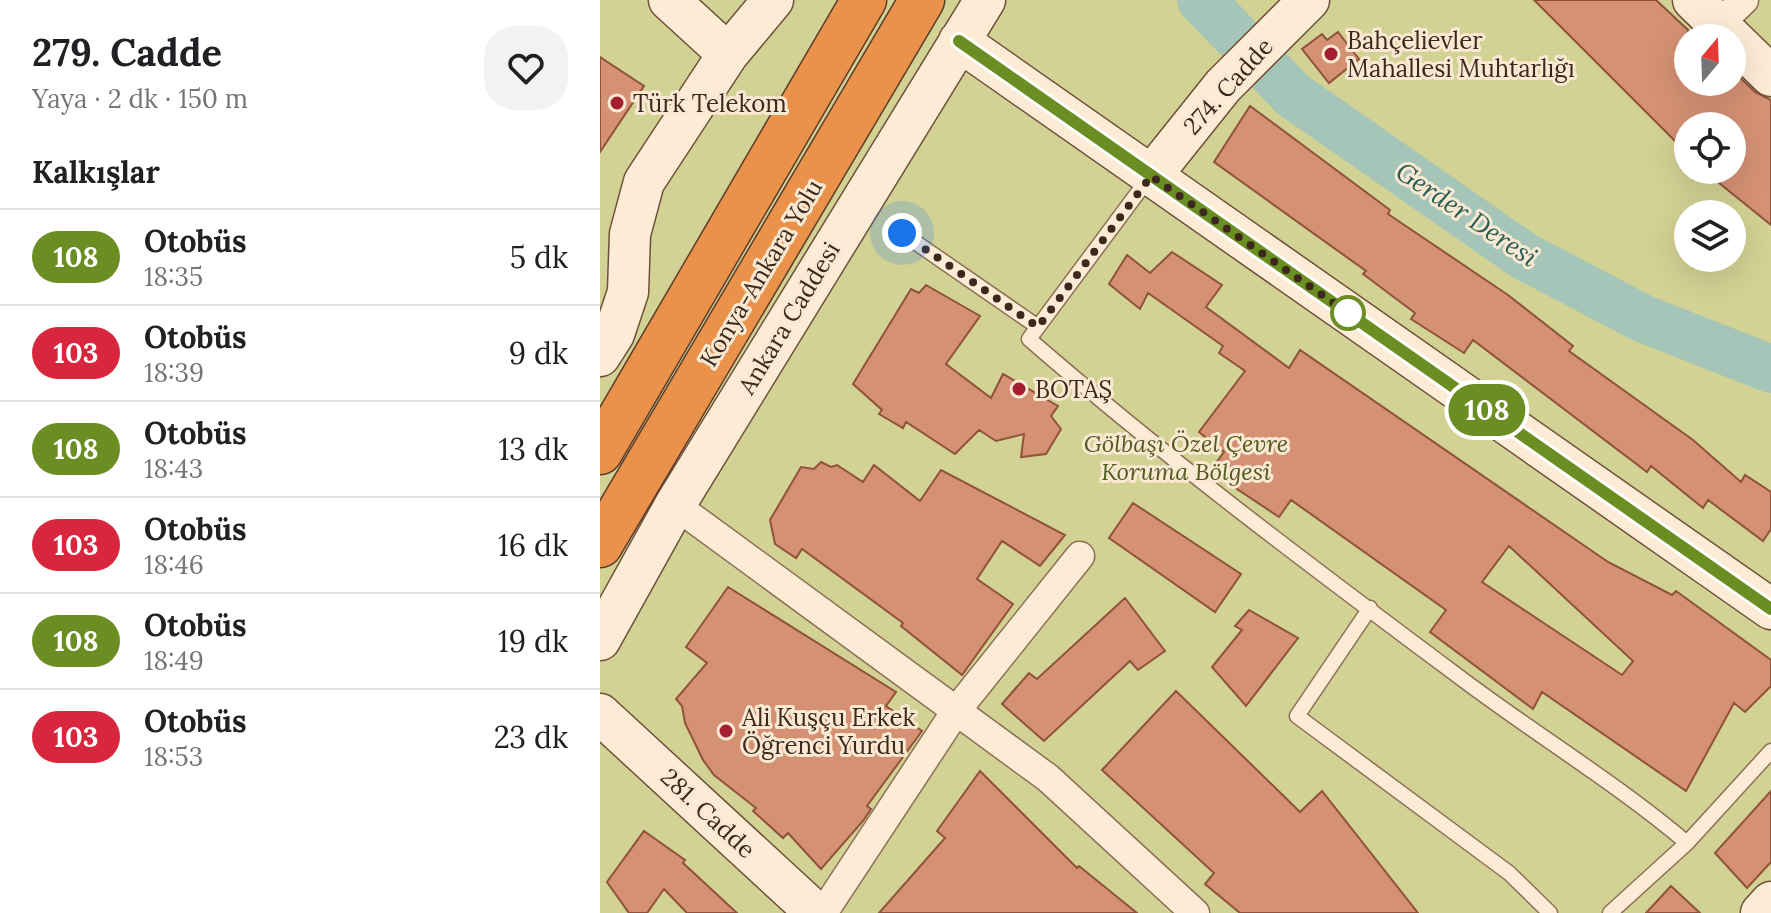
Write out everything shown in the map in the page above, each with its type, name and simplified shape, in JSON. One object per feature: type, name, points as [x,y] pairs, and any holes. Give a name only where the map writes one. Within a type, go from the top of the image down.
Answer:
[{"type":"highway","points":[[600,452],[864,0]]},
{"type":"highway","name":"Konya-Ankara Yolu","points":[[600,545],[922,2]]},
{"type":"street","points":[[669,0],[728,54]]},
{"type":"street","points":[[600,356],[614,334],[628,292],[630,234],[644,182],[728,54],[773,0]]},
{"type":"street","name":"Ankara Caddesi","points":[[600,640],[675,505],[985,0]]},
{"type":"street","name":"274. Cadde","points":[[1151,176],[1223,86],[1309,0]]},
{"type":"street","points":[[1719,8],[1771,76]]},
{"type":"street","points":[[959,41],[1771,609]]},
{"type":"street","points":[[675,505],[1048,778],[1195,913]]},
{"type":"street","points":[[823,913],[956,711],[1080,556]]},
{"type":"street","name":"281. Cadde","points":[[600,714],[816,913]]},
{"type":"street","points":[[1761,913],[1771,902]]},
{"type":"lane","points":[[1151,176],[1029,339],[1106,406],[1227,502],[1459,677],[1650,811],[1687,843]]},
{"type":"lane","points":[[902,233],[1038,327]]},
{"type":"lane","points":[[1370,608],[1297,716],[1509,873],[1550,913]]},
{"type":"lane","points":[[1610,913],[1687,843],[1771,751]]},
{"type":"green space","name":"Gölbaşı Özel Çevre Koruma Bölgesi","points":[[600,0],[1771,0],[1771,913],[600,913]]},
{"type":"building","points":[[1534,0],[1656,0],[1682,24],[1674,24],[1674,96],[1746,96],[1746,83],[1771,100],[1771,225],[1746,205],[1746,200],[1740,200],[1720,184],[1746,184],[1746,112],[1674,112],[1674,140]]},
{"type":"building","name":"Bahçelievler Mahallesi Muhtarlığı","points":[[1338,32],[1359,59],[1329,83],[1302,49],[1322,34],[1327,40]]},
{"type":"building","points":[[600,57],[644,86],[600,152]]},
{"type":"building","points":[[1250,106],[1390,210],[1388,214],[1508,295],[1573,346],[1569,351],[1693,440],[1741,482],[1745,475],[1771,492],[1771,529],[1763,541],[1708,500],[1703,508],[1651,466],[1647,472],[1473,340],[1464,353],[1411,319],[1415,313],[1363,274],[1366,271],[1214,162]]},
{"type":"building","points":[[1172,252],[1222,285],[1206,307],[1289,368],[1300,350],[1608,562],[1672,595],[1676,591],[1771,660],[1771,686],[1745,712],[1734,703],[1686,791],[1542,692],[1533,709],[1430,632],[1446,610],[1291,500],[1279,517],[1210,471],[1224,452],[1199,432],[1245,371],[1219,353],[1223,346],[1148,293],[1140,309],[1109,284],[1127,255],[1150,273]],"holes":[[[1509,546],[1633,661],[1622,675],[1482,582]]]},
{"type":"building","points":[[926,285],[980,316],[946,364],[991,398],[1003,374],[1058,406],[1051,416],[1061,429],[1046,454],[1021,457],[1024,434],[996,441],[979,430],[955,454],[906,422],[903,428],[879,414],[882,410],[853,384],[911,289],[919,293]]},
{"type":"building","points":[[821,462],[831,467],[837,465],[863,482],[874,465],[920,501],[941,470],[1065,535],[1040,566],[1002,541],[977,579],[1013,604],[962,675],[901,626],[903,623],[802,549],[796,558],[775,544],[770,520],[801,467],[814,469]]},
{"type":"building","points":[[1133,503],[1241,574],[1215,612],[1109,538]]},
{"type":"building","points":[[728,587],[896,692],[886,706],[922,731],[867,806],[871,809],[863,821],[821,869],[788,833],[783,838],[753,811],[756,808],[714,775],[703,760],[685,723],[682,706],[676,699],[707,663],[686,647]]},
{"type":"building","points":[[1125,598],[1165,651],[1138,670],[1130,661],[1044,741],[1002,704],[1029,673],[1037,679]]},
{"type":"building","points":[[1249,610],[1298,638],[1246,706],[1212,667],[1242,630],[1235,626]]},
{"type":"building","points":[[1176,691],[1300,812],[1322,791],[1418,913],[1240,913],[1205,884],[1214,873],[1102,770]]},
{"type":"building","points":[[980,771],[1077,868],[1079,866],[1137,913],[879,913],[945,838],[937,831]]},
{"type":"building","points":[[1771,791],[1771,862],[1747,888],[1715,853]]},
{"type":"building","points":[[644,831],[685,860],[683,863],[737,913],[687,913],[664,889],[647,913],[629,913],[607,882]]},
{"type":"building","points":[[1671,886],[1700,913],[1646,913]]},
{"type":"waterway","name":"Gerder Deresi","points":[[1201,0],[1293,95],[1524,256],[1642,318],[1771,369]]},
{"type":"bus line","name":"108","points":[[959,41],[1771,609]]},
{"type":"place","name":"Bahçelievler Mahallesi Muhtarlığı","points":[[1331,54]]},
{"type":"place","name":"Türk Telekom","points":[[617,103]]},
{"type":"place","name":"BOTAŞ","points":[[1019,389]]},
{"type":"place","name":"Ali Kuşçu Erkek Öğrenci Yurdu","points":[[726,731]]},
{"type":"route","points":[[902,233],[1038,327],[1151,176],[1358,320],[1348,313]]}]
